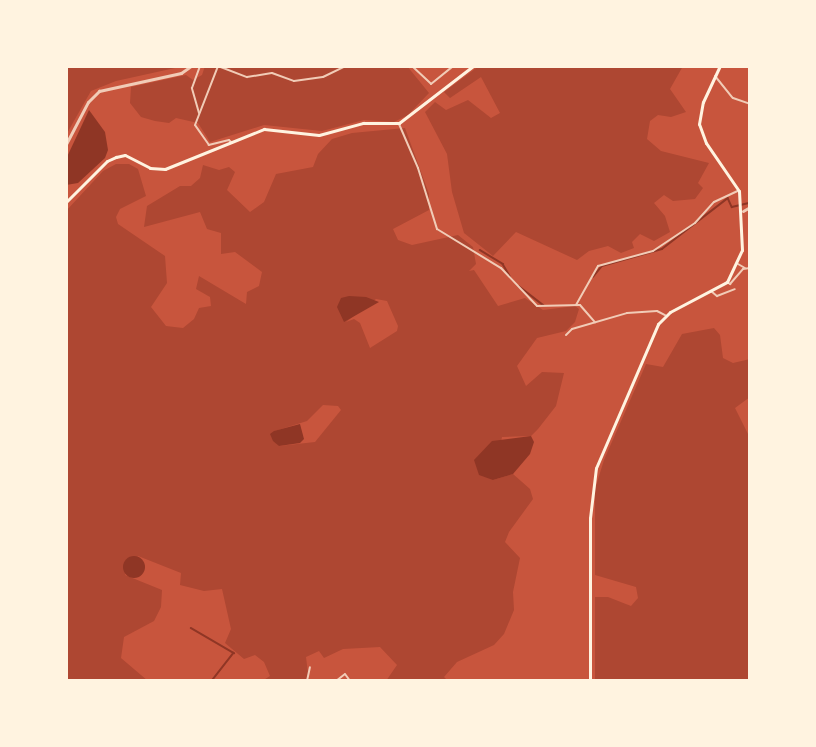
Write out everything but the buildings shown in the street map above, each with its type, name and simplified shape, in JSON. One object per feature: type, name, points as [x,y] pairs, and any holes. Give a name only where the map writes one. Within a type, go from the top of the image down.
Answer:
[{"type":"main road","points":[[66,202],[107,161],[116,157],[125,155],[150,168],[165,169],[264,129],[319,135],[363,123],[399,123],[473,66]]},
{"type":"main road","points":[[590,681],[591,489],[636,370],[665,315],[728,283],[738,264],[743,211],[739,191],[706,143],[699,124],[703,102],[720,66]]},
{"type":"street","points":[[66,144],[88,102],[99,91],[181,73],[192,66]]},
{"type":"street","points":[[200,66],[192,88],[201,114]]},
{"type":"street","points":[[232,143],[229,140],[209,145],[195,125],[218,66],[247,77],[272,73],[294,81],[322,77],[346,66]]},
{"type":"street","points":[[412,66],[431,84],[453,66]]},
{"type":"street","points":[[715,76],[733,98],[750,104]]},
{"type":"street","points":[[399,123],[418,168],[437,229],[501,268],[537,306],[576,305],[586,310],[595,322]]},
{"type":"street","points":[[576,305],[598,266],[652,251],[695,223],[714,202],[739,191]]},
{"type":"street","points":[[743,211],[750,207]]},
{"type":"street","points":[[738,264],[750,268]]},
{"type":"street","points":[[727,292],[728,283],[745,268]]},
{"type":"street","points":[[711,291],[713,296],[735,289]]},
{"type":"street","points":[[566,335],[572,328],[627,313],[657,311],[665,315]]},
{"type":"street","points":[[307,681],[310,667]]},
{"type":"street","points":[[336,681],[345,674],[350,681]]},
{"type":"shaded area","points":[[66,66],[184,66],[116,81],[91,91],[66,135]]},
{"type":"shaded area","points":[[205,66],[407,66],[429,93],[408,115],[394,122],[364,120],[322,131],[264,125],[210,142],[198,123],[176,118],[169,123],[141,117],[130,103],[131,87],[186,75],[193,80],[202,75]]},
{"type":"shaded area","points":[[479,66],[683,66],[670,89],[686,112],[671,117],[658,115],[650,121],[647,139],[661,151],[709,163],[698,183],[703,188],[695,199],[673,201],[664,195],[654,203],[665,216],[670,232],[654,241],[640,234],[632,242],[634,248],[621,253],[608,246],[589,251],[577,260],[516,232],[493,256],[464,233],[452,192],[447,154],[425,112],[435,102],[446,110],[468,100],[491,118],[500,113],[481,77],[450,98],[444,92]]},
{"type":"shaded area","points":[[89,110],[105,132],[108,150],[105,158],[78,183],[66,185],[66,159]]},
{"type":"shaded area","points":[[405,128],[429,194],[429,210],[393,229],[398,240],[412,245],[458,235],[473,247],[476,264],[469,271],[474,270],[498,306],[525,298],[543,310],[575,306],[579,309],[575,322],[566,331],[537,338],[517,366],[526,386],[542,372],[564,373],[556,406],[538,429],[531,436],[502,437],[493,480],[513,474],[530,489],[533,499],[509,532],[505,542],[520,558],[513,592],[514,610],[504,634],[494,645],[457,662],[444,677],[448,681],[386,681],[397,665],[380,647],[343,649],[324,658],[319,651],[306,657],[309,681],[262,681],[270,676],[264,662],[255,655],[244,659],[225,643],[231,629],[222,589],[204,591],[180,585],[181,573],[138,556],[125,575],[162,590],[161,607],[154,621],[124,637],[121,658],[148,681],[66,681],[66,211],[103,171],[116,164],[129,164],[138,169],[146,196],[120,209],[116,217],[118,224],[165,256],[167,283],[151,307],[166,326],[183,328],[194,319],[199,308],[211,306],[210,297],[196,289],[199,276],[246,304],[247,292],[259,286],[262,272],[235,252],[221,254],[221,233],[207,229],[200,212],[144,227],[147,206],[180,186],[191,186],[200,178],[203,165],[219,170],[229,167],[235,172],[227,190],[250,212],[264,202],[276,174],[313,167],[318,154],[332,139],[352,133]],"holes":[[[376,299],[387,301],[398,326],[397,331],[370,348],[360,323],[354,319],[346,322]],[[323,405],[338,406],[341,410],[315,442],[279,446],[275,431],[307,421]]]},
{"type":"shaded area","points":[[366,297],[379,302],[344,322],[337,307],[341,298]]},
{"type":"shaded area","points":[[714,328],[720,335],[723,358],[733,363],[750,359],[750,397],[735,408],[750,438],[750,681],[595,681],[595,597],[608,597],[631,606],[638,598],[636,587],[595,575],[595,489],[604,460],[646,364],[663,367],[682,334]]},
{"type":"shaded area","points":[[300,424],[304,439],[300,443],[279,446],[273,441],[270,434],[274,431]]},
{"type":"shaded area","points":[[531,436],[534,442],[530,454],[513,474],[493,480],[479,475],[474,460],[492,441]]},
{"type":"shaded area","points":[[134,556],[144,563],[145,567],[138,577],[134,578],[124,571],[123,567],[130,557]]},
{"type":"waterway","points":[[593,277],[602,266],[662,249],[728,198],[732,207],[750,203]]},
{"type":"waterway","points":[[480,250],[503,264],[510,276]]},
{"type":"waterway","points":[[519,286],[543,305]]},
{"type":"waterway","points":[[191,628],[234,653],[212,681]]}]
